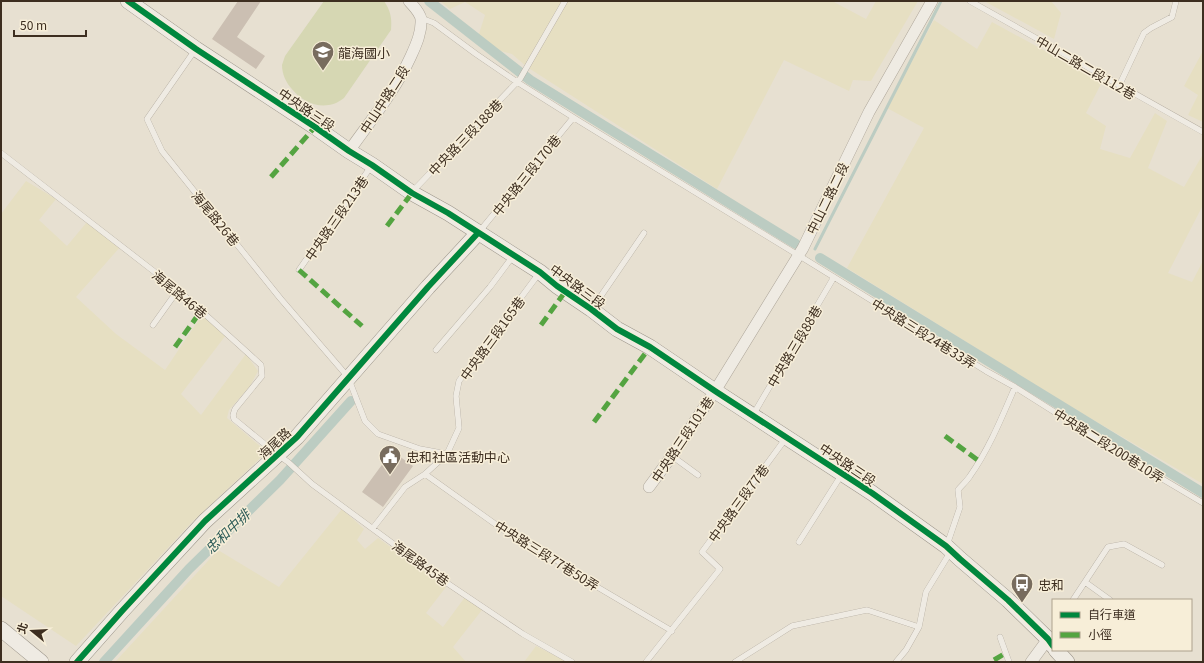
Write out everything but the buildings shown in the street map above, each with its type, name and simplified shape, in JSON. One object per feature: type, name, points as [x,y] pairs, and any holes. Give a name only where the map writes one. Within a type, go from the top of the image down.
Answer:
[{"type":"street","name":"中央路三段","points":[[128,1],[196,49],[412,193],[514,254],[617,329],[650,347],[872,493],[949,548],[1008,600],[1052,642]]},
{"type":"street","points":[[409,1],[419,12],[421,18]]},
{"type":"street","name":"中山二路二段","points":[[715,391],[803,248],[869,112],[932,1]]},
{"type":"street","name":"中山中路二段","points":[[349,151],[399,81],[419,39],[421,18]]},
{"type":"street","name":"海尾路","points":[[78,662],[205,521],[283,458],[297,437],[348,378],[478,233]]},
{"type":"street","name":"中央路三段101巷","points":[[649,487],[672,456],[715,391]]},
{"type":"street","points":[[1,629],[41,662]]},
{"type":"street","points":[[1031,662],[1052,642]]},
{"type":"street","name":"中央路三段","points":[[1059,651],[1067,662]]},
{"type":"lane","name":"中央路三段188巷","points":[[412,193],[519,81],[565,1]]},
{"type":"lane","name":"中山二路二段112巷","points":[[970,1],[1203,132]]},
{"type":"lane","points":[[1119,86],[1144,33],[1172,16],[1176,1]]},
{"type":"lane","name":"中央路三段24巷33弄","points":[[421,18],[434,23],[476,54],[573,118],[1014,387]]},
{"type":"lane","name":"海尾路26巷","points":[[196,49],[147,119],[155,138],[162,151],[280,298],[348,378]]},
{"type":"lane","name":"中央路三段170巷","points":[[478,233],[573,118]]},
{"type":"lane","name":"海尾路46巷","points":[[1,153],[178,290],[261,365],[262,376],[235,409],[233,415],[234,419],[283,458]]},
{"type":"lane","name":"中央路三段213巷","points":[[299,270],[372,165]]},
{"type":"lane","points":[[592,310],[644,233]]},
{"type":"lane","points":[[436,350],[490,287],[514,254]]},
{"type":"lane","name":"中央路三段165巷","points":[[447,454],[459,428],[456,396],[459,380],[540,272]]},
{"type":"lane","name":"中央路三段88巷","points":[[753,415],[834,277]]},
{"type":"lane","points":[[153,325],[178,290]]},
{"type":"lane","points":[[348,378],[365,421],[378,434],[420,449],[447,454]]},
{"type":"lane","points":[[896,662],[906,650],[919,627],[926,592],[949,548],[960,507],[958,490],[970,477],[984,453],[995,432],[1014,387]]},
{"type":"lane","name":"中央路二段200巷10弄","points":[[1014,387],[1132,461],[1203,503]]},
{"type":"lane","name":"中央路三段77巷","points":[[648,661],[720,569],[702,552],[787,437]]},
{"type":"lane","points":[[372,528],[405,487],[425,474],[447,454]]},
{"type":"lane","points":[[672,456],[698,475]]},
{"type":"lane","name":"海尾路45巷","points":[[283,458],[312,484],[441,579],[523,634],[572,662]]},
{"type":"lane","name":"中央路三段77巷50弄","points":[[425,474],[519,541],[549,555],[582,578],[672,632]]},
{"type":"lane","points":[[799,542],[842,474]]},
{"type":"lane","points":[[1074,599],[1108,548],[1124,544],[1162,565]]},
{"type":"lane","points":[[1085,582],[1109,599]]},
{"type":"lane","points":[[736,662],[792,626],[867,610],[919,627]]},
{"type":"lane","points":[[1000,637],[1009,662]]},
{"type":"shaded area","points":[[440,1],[832,1],[866,19],[876,1],[918,1],[871,81],[853,80],[849,91],[784,60],[717,189],[527,67],[512,54],[497,50],[478,37],[485,15],[465,2],[450,9]]},
{"type":"shaded area","points":[[984,1],[1051,1],[1061,13],[1054,39]]},
{"type":"shaded area","points":[[934,20],[977,49],[992,22],[1102,82],[1086,113],[1106,126],[1100,149],[1130,158],[1155,113],[1167,121],[1148,168],[1184,187],[1203,154],[1203,205],[1168,273],[1192,282],[1203,261],[1203,484],[1073,408],[847,268],[924,128],[887,108]]},
{"type":"shaded area","points":[[1203,51],[1203,122],[1188,115],[1198,95],[1184,86]]},
{"type":"shaded area","points":[[26,181],[56,199],[39,220],[67,246],[87,222],[121,246],[76,297],[116,334],[165,370],[202,315],[226,335],[181,394],[201,415],[246,354],[258,371],[250,386],[229,410],[227,418],[267,452],[193,521],[76,646],[1,596],[1,214]]},
{"type":"shaded area","points":[[342,509],[364,529],[357,540],[365,549],[378,538],[446,587],[426,613],[443,627],[465,597],[482,610],[453,647],[466,662],[115,662],[218,550],[279,587]]},
{"type":"shaded area","points":[[536,646],[567,662],[524,662]]},
{"type":"green space","points":[[324,1],[384,1],[390,12],[391,30],[344,98],[330,105],[316,105],[302,99],[289,86],[283,72],[282,65],[285,56]]},
{"type":"waterway","points":[[429,1],[530,80],[796,244]]},
{"type":"waterway","points":[[815,249],[941,1]]},
{"type":"waterway","points":[[820,258],[1203,493]]},
{"type":"waterway","name":"忠和中排","points":[[104,662],[189,569],[280,480],[351,401]]},
{"type":"marked path","points":[[271,177],[315,127]]},
{"type":"marked path","points":[[387,226],[412,193]]},
{"type":"marked path","points":[[299,270],[362,326]]},
{"type":"marked path","points":[[541,325],[565,292]]},
{"type":"marked path","points":[[175,347],[201,311]]},
{"type":"marked path","points":[[594,422],[650,347]]},
{"type":"marked path","points":[[945,436],[979,461]]},
{"type":"marked path","points":[[994,660],[1006,653]]},
{"type":"cycle path","points":[[128,1],[196,49],[412,193],[448,213],[540,272],[617,329],[650,347],[872,493],[946,546],[1008,600],[1052,645]]},
{"type":"cycle path","points":[[77,662],[205,521],[297,437],[428,287],[478,233]]},
{"type":"place","name":"龍海國小","points":[[323,72]]},
{"type":"place","name":"忠和社區活動中心","points":[[390,476]]},
{"type":"place","name":"忠和","points":[[1022,604]]}]
